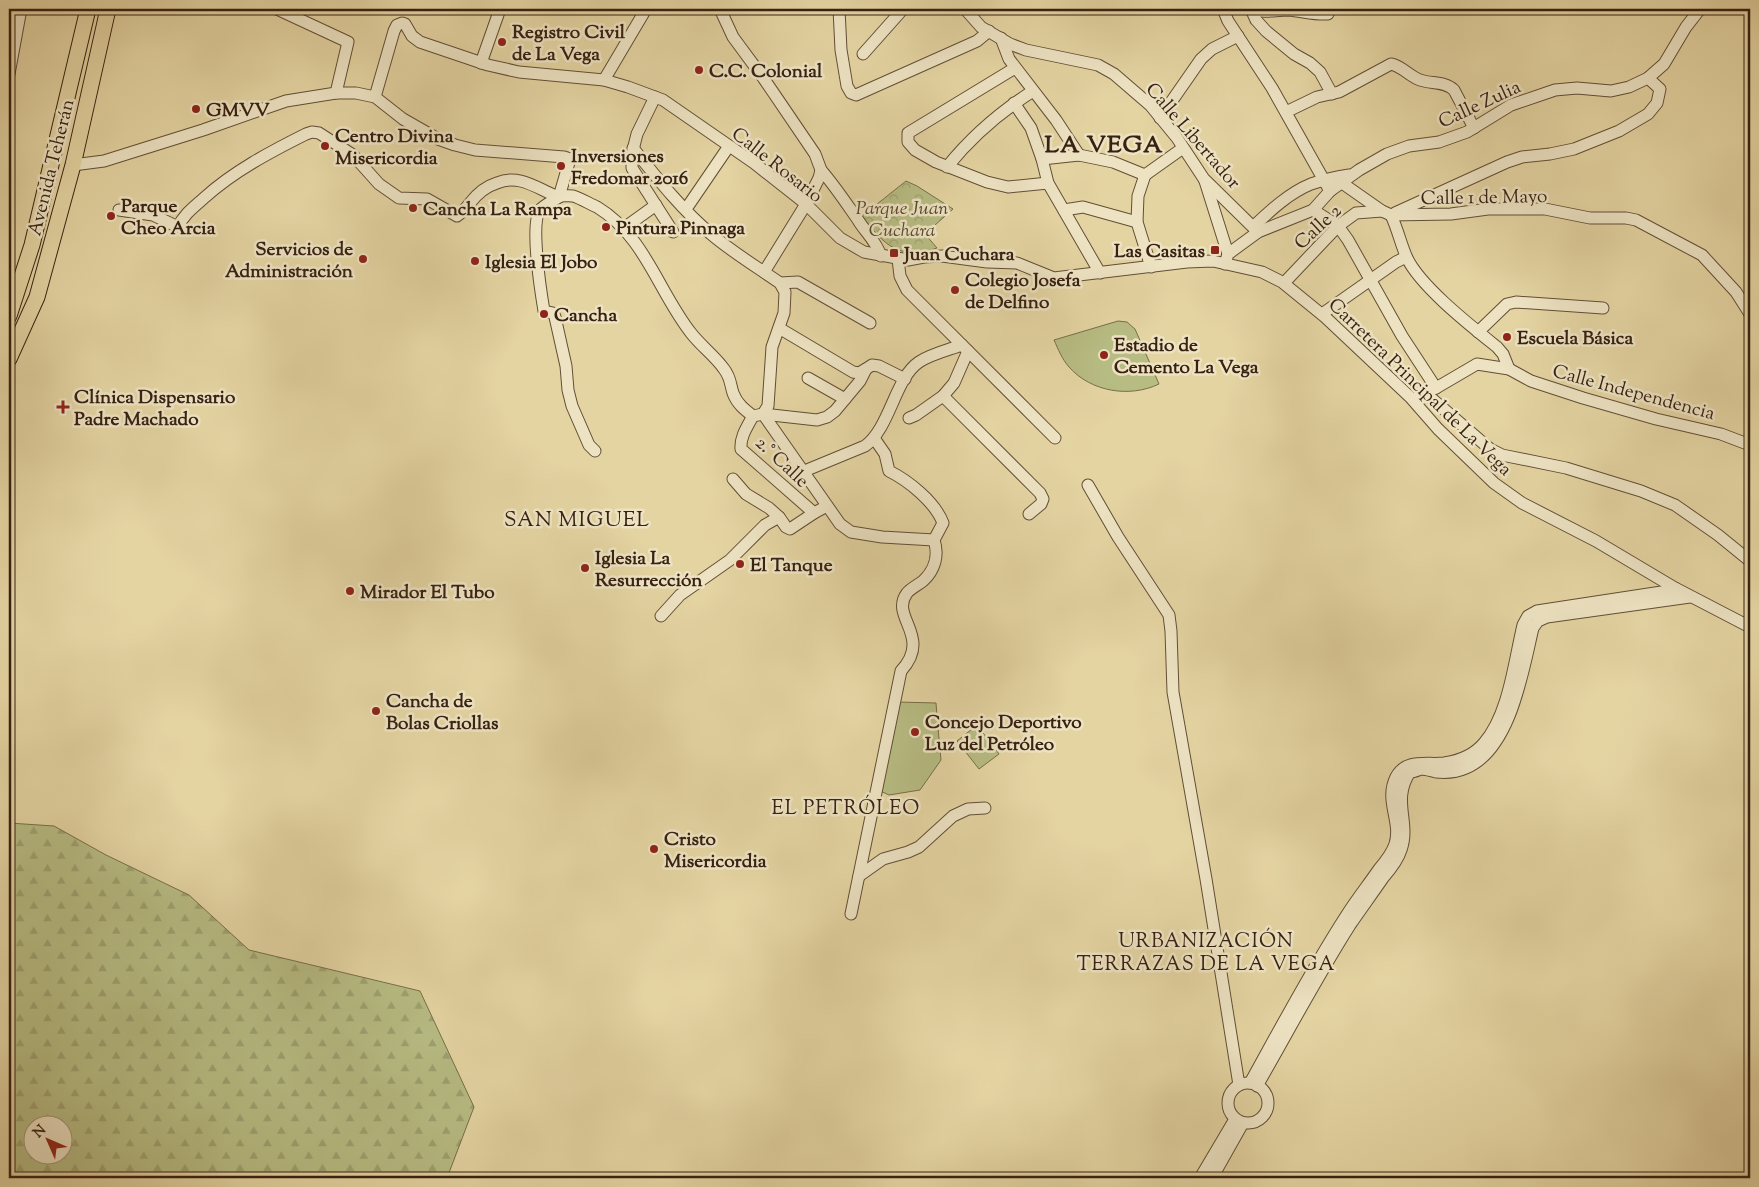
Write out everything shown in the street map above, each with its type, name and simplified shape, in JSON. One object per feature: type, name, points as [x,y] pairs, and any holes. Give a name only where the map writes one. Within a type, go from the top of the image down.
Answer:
[{"type":"main road","name":"Avenida Teherán","points":[[9,316],[32,245],[88,9]]},
{"type":"main road","name":"Avenida Teherán","points":[[9,359],[37,297],[73,165],[108,9]]},
{"type":"street","points":[[9,74],[21,9]]},
{"type":"street","points":[[277,9],[348,42],[336,93]]},
{"type":"street","points":[[481,63],[500,9]]},
{"type":"street","points":[[604,80],[646,9]]},
{"type":"street","points":[[720,9],[733,37],[815,154],[821,170],[838,189],[859,222],[878,246],[880,256]]},
{"type":"street","points":[[839,9],[841,50],[847,86],[851,93],[856,95],[977,41],[988,31]]},
{"type":"street","points":[[863,54],[903,9]]},
{"type":"street","name":"Calle Libertador","points":[[965,9],[981,27],[1010,44],[1026,50],[1098,65],[1114,74],[1150,105],[1177,138],[1204,180],[1256,229]]},
{"type":"street","points":[[1223,9],[1228,21],[1286,112],[1330,191]]},
{"type":"street","points":[[1251,9],[1259,12],[1288,10],[1316,15],[1328,14]]},
{"type":"street","points":[[1251,9],[1256,20],[1266,31],[1320,72],[1332,94]]},
{"type":"street","name":"Calle Zulia","points":[[1256,229],[1313,210],[1330,191],[1387,154],[1409,146],[1439,142],[1467,132],[1510,105],[1555,90],[1578,88],[1611,91],[1629,87],[1648,78],[1664,64],[1686,27],[1700,9]]},
{"type":"street","name":"Calle Rosario","points":[[375,97],[394,31],[397,25],[402,22],[406,24],[412,36],[420,42],[481,63],[519,72],[604,80],[628,86],[663,100],[729,146],[806,204],[840,238],[864,252],[908,260],[942,256],[987,262],[1017,263],[1054,278],[1226,259]]},
{"type":"street","points":[[1160,118],[1201,59],[1212,49],[1238,36]]},
{"type":"street","points":[[1000,38],[1008,59],[1056,120],[1079,155]]},
{"type":"street","points":[[1286,112],[1317,97],[1339,92],[1391,64],[1397,65],[1418,80],[1450,86],[1474,128]]},
{"type":"street","points":[[1015,68],[908,133],[908,142],[915,150],[936,162],[987,182],[1008,187],[1048,183]]},
{"type":"street","points":[[1386,213],[1506,162],[1522,157],[1550,154],[1574,148],[1619,130],[1648,114],[1657,103],[1660,89],[1648,78]]},
{"type":"street","points":[[947,167],[966,143],[1014,103],[1033,91]]},
{"type":"street","points":[[73,165],[104,161],[286,102],[336,93],[356,93],[375,97],[403,119],[438,140],[454,145],[475,150],[570,159],[559,197],[539,211],[535,225],[544,311],[553,313],[556,317],[572,406],[589,445],[595,451]]},
{"type":"street","points":[[655,97],[636,134],[632,168],[673,232]]},
{"type":"street","points":[[1014,103],[1030,128],[1042,159],[1048,183],[1100,273]]},
{"type":"street","points":[[119,210],[153,215],[178,227],[184,216],[218,186],[266,154],[312,132],[319,133],[353,155],[379,184],[399,198],[427,199],[457,216],[484,190],[498,182],[512,180],[525,181],[559,197],[574,196],[597,208],[624,228],[641,249],[691,334],[723,367],[730,378],[734,394],[742,408],[758,415],[817,420],[826,418],[835,411],[860,381],[866,369]]},
{"type":"street","points":[[686,209],[729,146]]},
{"type":"street","points":[[633,148],[658,180],[712,235],[780,283],[785,292],[784,313],[772,347],[768,406],[758,415]]},
{"type":"street","points":[[1151,267],[1137,222],[1138,196],[1145,175],[1184,148]]},
{"type":"street","points":[[1042,159],[1079,155],[1112,162],[1145,175]]},
{"type":"street","points":[[764,272],[806,204],[820,178],[821,170]]},
{"type":"street","points":[[1204,180],[1226,259],[1274,208],[1294,193],[1324,180],[1354,174]]},
{"type":"street","points":[[1342,183],[1386,213],[1398,230],[1406,257],[1423,282],[1497,347],[1503,354],[1509,369]]},
{"type":"street","points":[[624,228],[656,205]]},
{"type":"street","points":[[1064,210],[1083,207],[1137,222]]},
{"type":"street","name":"Calle 1 de Mayo","points":[[1386,213],[1451,214],[1488,210],[1545,209],[1590,218],[1626,218],[1636,220],[1702,256],[1736,292],[1750,314]]},
{"type":"street","points":[[1313,210],[1338,226],[1348,240],[1402,336],[1436,388]]},
{"type":"street","name":"Calle 2","points":[[1284,283],[1338,226],[1356,214],[1386,213]]},
{"type":"street","points":[[1322,314],[1406,257]]},
{"type":"street","points":[[898,259],[900,276],[907,290],[1055,438]]},
{"type":"street","name":"Carretera Principal de La Vega","points":[[1226,259],[1262,272],[1284,283],[1322,314],[1410,397],[1438,429],[1494,484],[1522,504],[1596,541],[1690,597],[1750,627]]},
{"type":"street","points":[[780,283],[798,282],[870,323]]},
{"type":"street","points":[[1478,332],[1507,304],[1516,302],[1603,308]]},
{"type":"street","points":[[779,328],[853,372],[859,373],[872,366],[879,366],[905,379]]},
{"type":"street","points":[[802,472],[865,446],[874,438],[909,371],[919,362],[965,348]]},
{"type":"street","points":[[910,418],[916,416],[943,396],[954,383],[965,348]]},
{"type":"street","name":"Calle Independencia","points":[[1410,397],[1436,388],[1477,364],[1509,369],[1531,380],[1584,398],[1721,434],[1750,445]]},
{"type":"street","points":[[808,378],[844,400]]},
{"type":"street","points":[[1424,392],[1490,449],[1502,454],[1566,468],[1641,491],[1675,504],[1748,556]]},
{"type":"street","points":[[943,396],[1040,493],[1043,499],[1041,504],[1029,514]]},
{"type":"street","points":[[758,415],[840,524],[851,532],[882,537],[934,540]]},
{"type":"street","name":"2.° Calle","points":[[758,415],[742,436],[740,442],[741,450],[814,513],[827,506]]},
{"type":"street","points":[[851,914],[901,671],[910,661],[914,643],[911,629],[904,618],[904,601],[907,593],[929,575],[933,567],[937,550],[934,540],[943,523],[940,516],[922,494],[890,470],[885,454],[874,438]]},
{"type":"street","points":[[732,479],[746,494],[761,502],[790,529],[814,513]]},
{"type":"street","points":[[1088,485],[1116,533],[1169,615],[1172,639],[1173,692],[1206,879],[1249,1085],[1266,1095],[1268,1107],[1256,1122],[1239,1121],[1231,1114],[1228,1101],[1230,1094],[1249,1085],[1353,921],[1401,850],[1404,836],[1401,798],[1404,781],[1410,772],[1422,769],[1450,773],[1465,769],[1477,762],[1489,750],[1508,718],[1519,685],[1533,628],[1538,621],[1547,618],[1690,597]]},
{"type":"street","points":[[661,616],[680,595],[730,560],[765,526],[779,517]]},
{"type":"street","points":[[1249,1085],[1313,967],[1395,844],[1396,829],[1391,792],[1397,776],[1405,767],[1416,763],[1444,763],[1458,760],[1470,755],[1483,744],[1502,712],[1523,626],[1528,616],[1537,611],[1668,591],[1675,588]]},
{"type":"street","points":[[859,876],[883,858],[908,852],[919,846],[953,816],[968,810],[985,808]]},
{"type":"street","points":[[1200,1178],[1239,1121]]},
{"type":"street","points":[[1212,1178],[1239,1121]]},
{"type":"green space","name":"Parque Juan Cuchara","points":[[906,181],[953,209],[925,234],[937,248],[912,253],[894,248],[878,235],[862,216]]},
{"type":"green space","name":"Estadio de Cemento La Vega","points":[[1118,321],[1127,322],[1135,329],[1159,384],[1136,391],[1111,390],[1099,387],[1088,382],[1069,367],[1054,340]]},
{"type":"green space","name":"Concejo Deportivo Luz del Petróleo","points":[[898,702],[936,703],[937,716],[941,717],[938,728],[941,760],[920,790],[889,795],[876,789]]},
{"type":"green space","points":[[977,725],[999,754],[979,769],[957,741]]},
{"type":"green space","points":[[9,823],[54,826],[106,855],[189,895],[249,950],[420,991],[474,1107],[447,1178],[9,1178]]},
{"type":"place","name":"Registro Civil de La Vega","points":[[502,42]]},
{"type":"place","name":"C.C. Colonial","points":[[699,70]]},
{"type":"place","name":"GMVV","points":[[196,109]]},
{"type":"place","name":"Centro Divina Misericordia","points":[[325,146]]},
{"type":"place","name":"Inversiones Fredomar 2016","points":[[561,166]]},
{"type":"place","name":"Cancha La Rampa","points":[[413,208]]},
{"type":"place","name":"Parque Cheo Arcia","points":[[111,216]]},
{"type":"place","name":"Pintura Pinnaga","points":[[606,227]]},
{"type":"place","name":"Las Casitas","points":[[1215,250]]},
{"type":"place","name":"Juan Cuchara","points":[[894,253]]},
{"type":"place","name":"Servicios de Administración","points":[[363,259]]},
{"type":"place","name":"Iglesia El Jobo","points":[[475,261]]},
{"type":"place","name":"Colegio Josefa de Delfino","points":[[955,290]]},
{"type":"place","name":"Cancha","points":[[544,314]]},
{"type":"place","name":"Escuela Básica","points":[[1507,337]]},
{"type":"place","name":"Estadio de Cemento La Vega","points":[[1104,355]]},
{"type":"place","name":"Clínica Dispensario Padre Machado","points":[[63,407]]},
{"type":"place","name":"El Tanque","points":[[740,564]]},
{"type":"place","name":"Iglesia La Resurrección","points":[[585,568]]},
{"type":"place","name":"Mirador El Tubo","points":[[350,591]]},
{"type":"place","name":"Cancha de Bolas Criollas","points":[[376,711]]},
{"type":"place","name":"Concejo Deportivo Luz del Petróleo","points":[[915,732]]},
{"type":"place","name":"Cristo Misericordia","points":[[654,849]]},
{"type":"district","name":"LA VEGA","points":[[1104,144]]},
{"type":"district","name":"SAN MIGUEL","points":[[577,519]]},
{"type":"district","name":"EL PETRÓLEO","points":[[846,807]]},
{"type":"district","name":"URBANIZACIÓN TERRAZAS DE LA VEGA","points":[[1206,952]]}]
